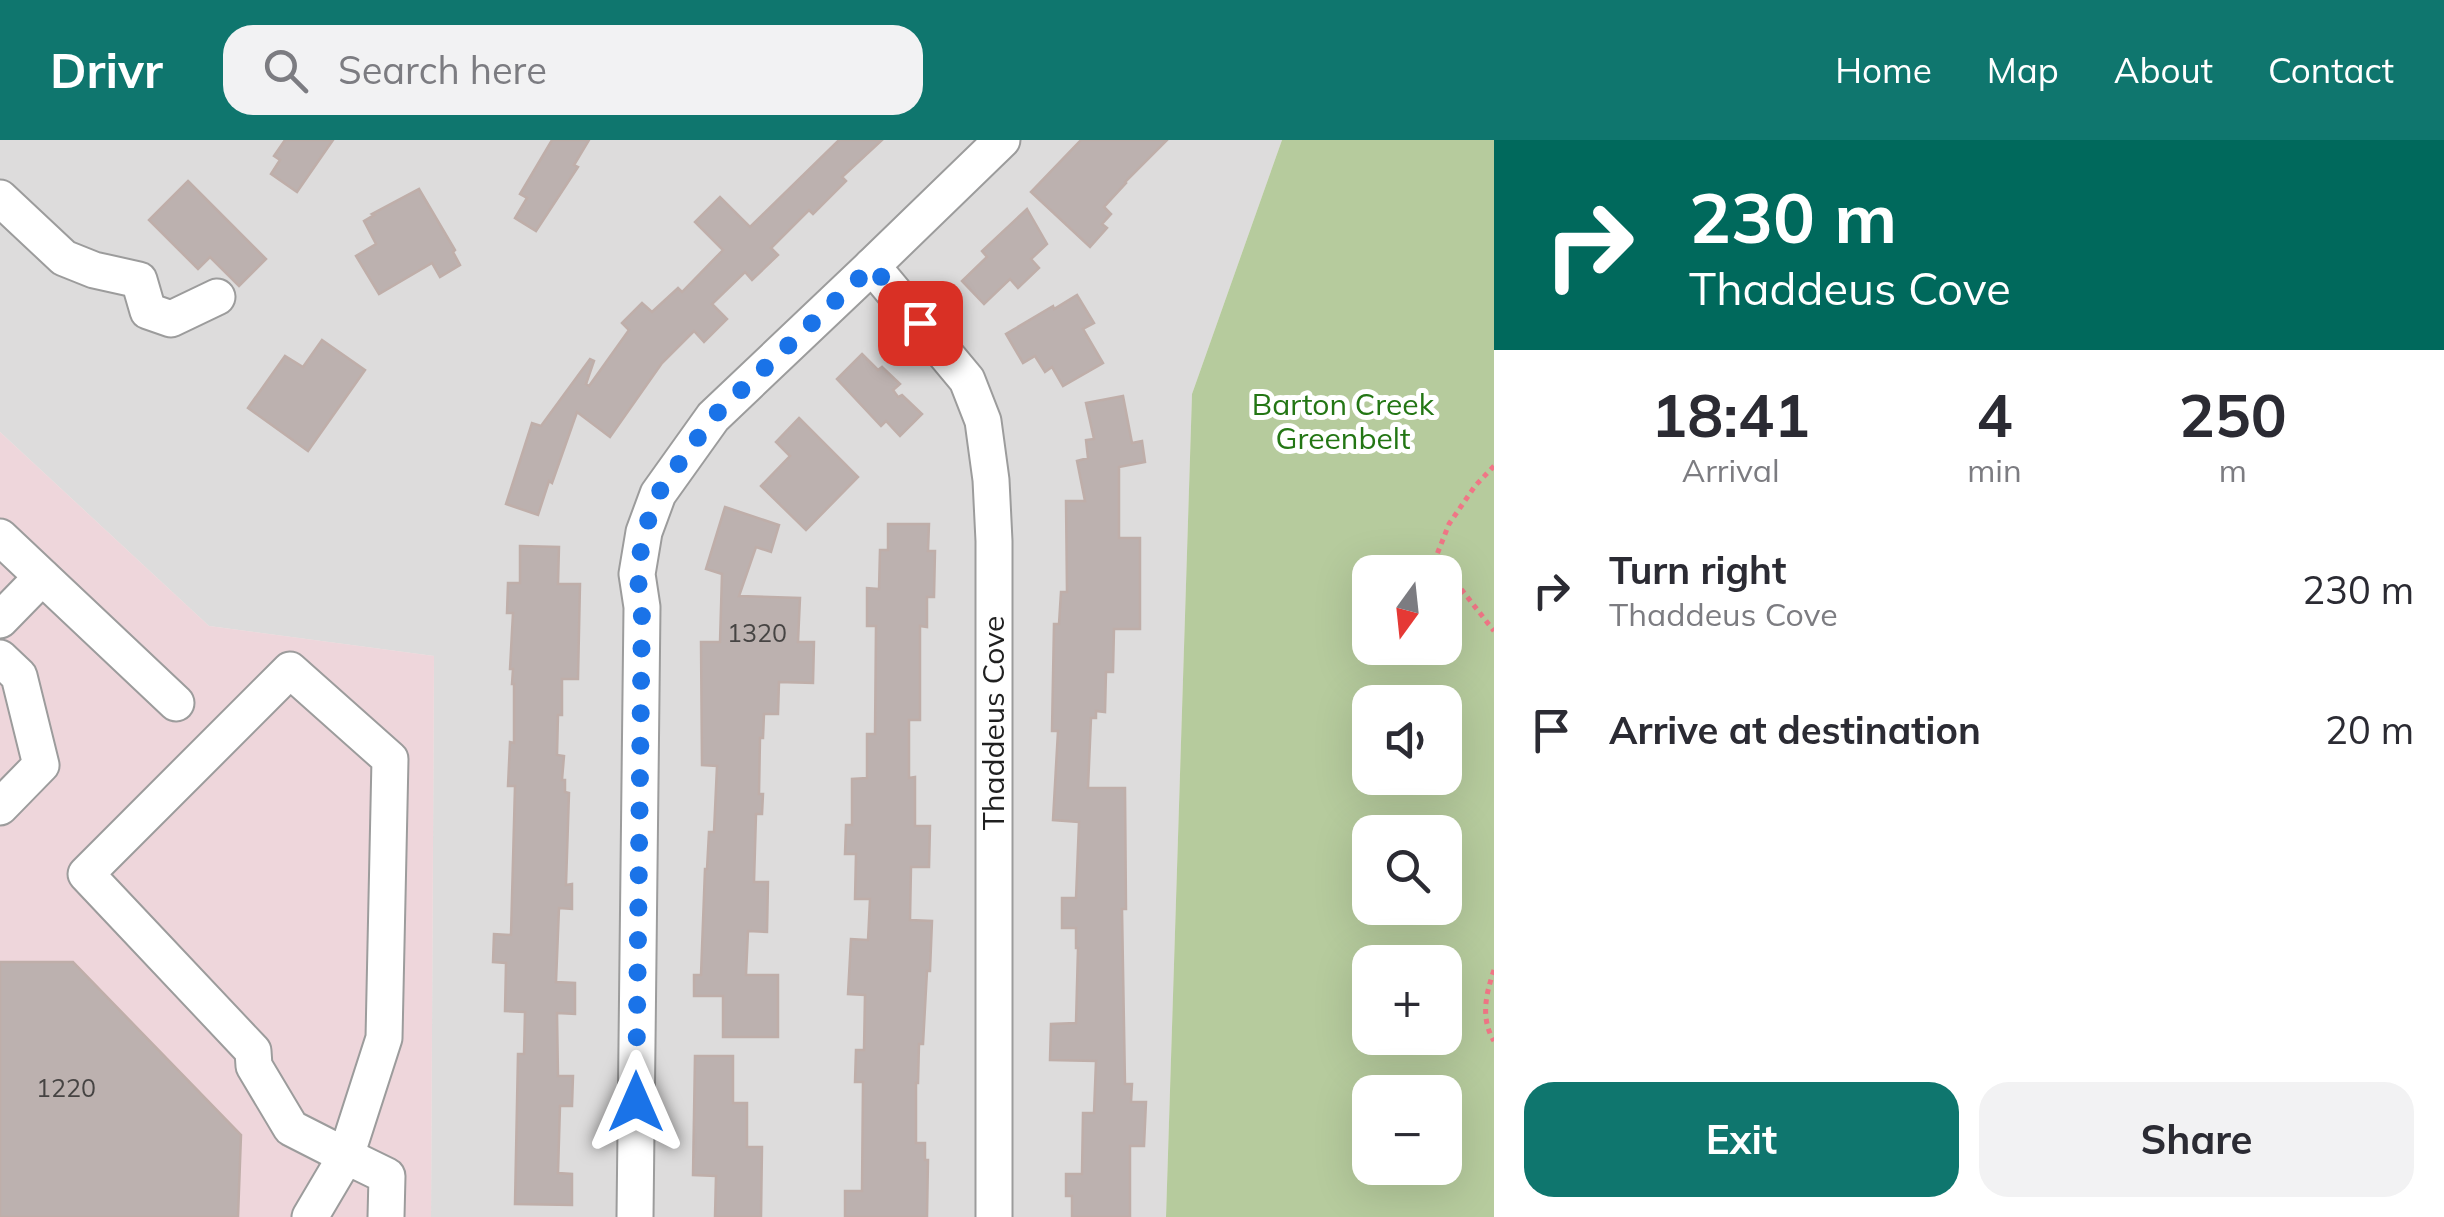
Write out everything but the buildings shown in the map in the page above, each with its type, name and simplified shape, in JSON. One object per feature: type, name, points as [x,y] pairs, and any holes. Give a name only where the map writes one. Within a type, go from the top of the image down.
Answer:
[{"type":"street","points":[[635,1217],[642,606],[637,574],[644,532],[658,494],[713,417],[997,142]]},
{"type":"street","points":[[0,198],[64,258],[94,270],[139,280],[148,311],[172,318],[217,297]]},
{"type":"street","name":"Thaddeus Cove","points":[[872,266],[967,380],[983,421],[991,480],[994,1217]]},
{"type":"street","points":[[0,537],[176,703]]},
{"type":"street","points":[[0,620],[42,576]]},
{"type":"street","points":[[0,658],[19,676],[41,765],[0,808]]},
{"type":"street","points":[[310,1217],[346,1156],[384,1038],[390,760],[290,670],[86,874],[253,1051],[254,1066],[291,1128],[346,1156],[386,1176],[386,1217]]},
{"type":"path","points":[[1494,466],[1448,524],[1436,558],[1494,630]]},
{"type":"path","points":[[1494,970],[1484,998],[1488,1030],[1494,1041]]},
{"type":"shaded area","points":[[0,140],[1282,140],[1192,394],[1166,1217],[431,1217],[434,656],[209,626],[0,432]]},
{"type":"shaded area","points":[[0,432],[209,626],[434,656],[431,1217],[0,1217]]},
{"type":"green space","name":"Barton Creek Greenbelt","points":[[1282,140],[1494,140],[1494,1217],[1166,1217],[1192,394]]},
{"type":"route","points":[[636,1102],[642,606],[637,574],[644,532],[658,494],[713,417],[872,266],[920,323]]}]
